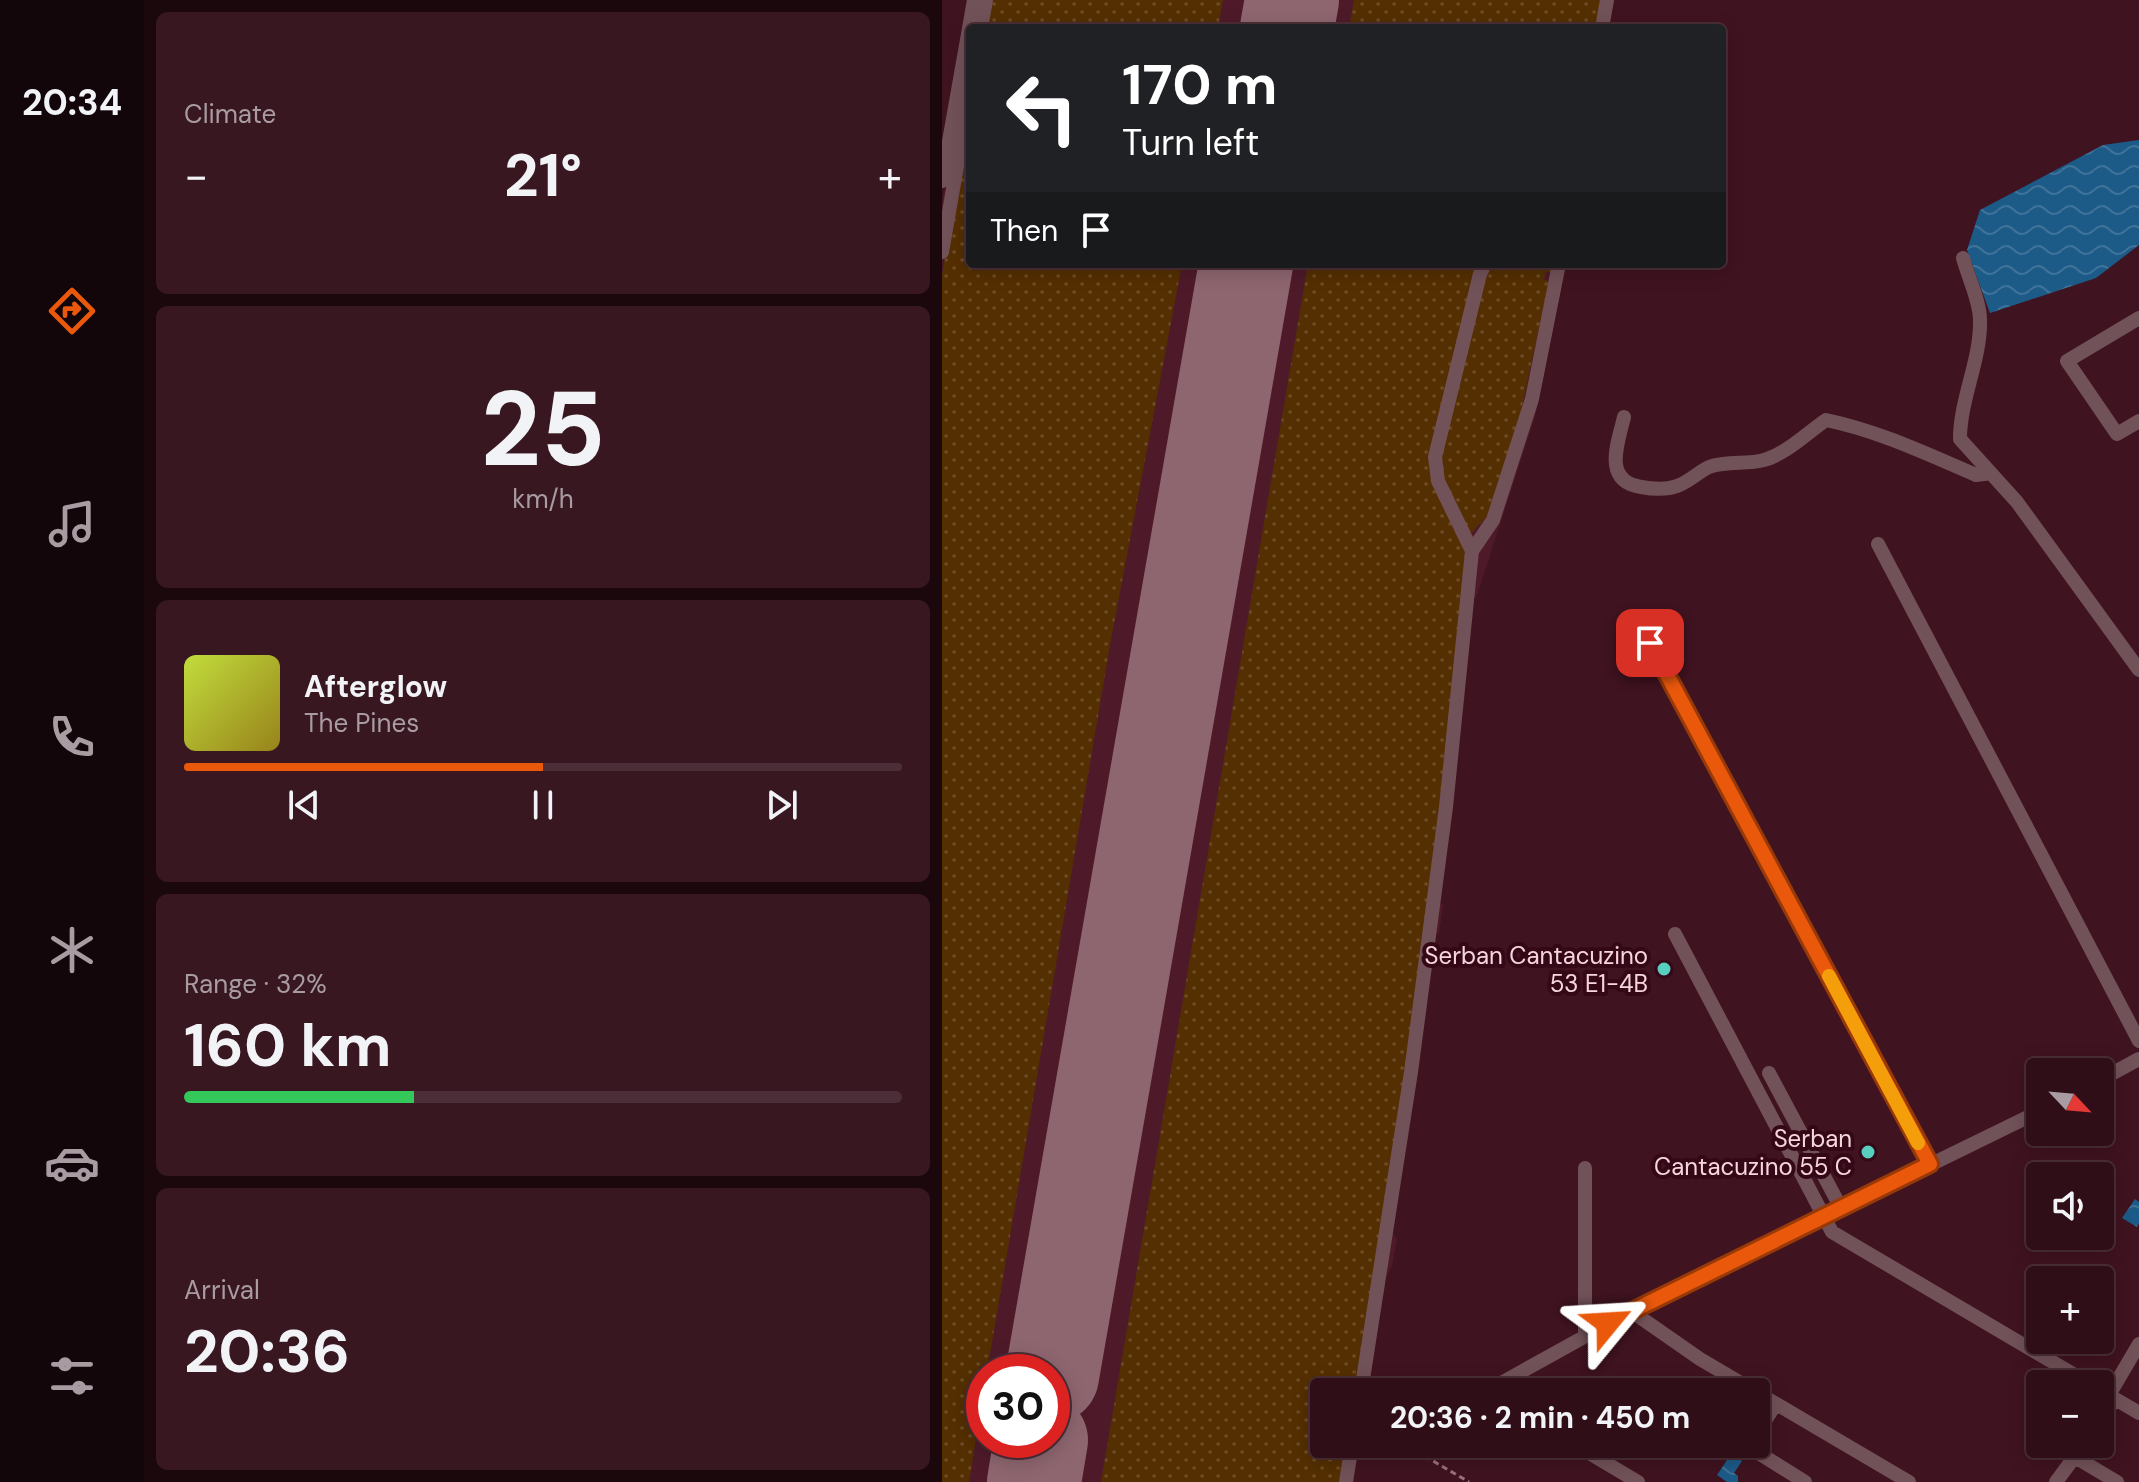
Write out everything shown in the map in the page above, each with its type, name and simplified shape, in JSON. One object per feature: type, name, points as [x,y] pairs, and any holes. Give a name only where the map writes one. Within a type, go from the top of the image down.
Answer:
[{"type":"street","points":[[970,24],[974,0]]},
{"type":"street","points":[[982,24],[986,0]]},
{"type":"street","points":[[1603,24],[1607,0]]},
{"type":"street","points":[[942,181],[966,45]]},
{"type":"street","points":[[942,252],[966,115]]},
{"type":"street","points":[[1963,258],[1981,318],[1960,422],[1960,439],[2017,502],[2139,670]]},
{"type":"street","points":[[1472,551],[1438,481],[1435,457],[1483,268]]},
{"type":"street","points":[[1363,1378],[1411,1072],[1446,807],[1472,551],[1493,520],[1532,399],[1558,268]]},
{"type":"street","points":[[2139,318],[2067,361],[2117,434],[2139,421]]},
{"type":"street","points":[[1624,417],[1614,459],[1616,471],[1622,480],[1634,486],[1656,489],[1678,486],[1712,466],[1730,461],[1760,462],[1773,457],[1826,420],[1896,440],[1976,475],[1991,473]]},
{"type":"street","points":[[1878,544],[2139,1041]]},
{"type":"street","points":[[1650,643],[1930,1164]]},
{"type":"street","points":[[1675,934],[1832,1232],[2066,1370]]},
{"type":"street","points":[[2114,1072],[2139,1059]]},
{"type":"street","points":[[1769,1073],[1841,1208]]},
{"type":"street","points":[[1511,1378],[1631,1311],[2026,1118]]},
{"type":"street","points":[[1585,1168],[1585,1335]]},
{"type":"street","points":[[1631,1311],[1732,1378]]},
{"type":"street","points":[[2114,1384],[2139,1344]]},
{"type":"street","points":[[2114,1398],[2139,1413]]},
{"type":"street","points":[[1770,1400],[1909,1482]]},
{"type":"street","points":[[1770,1413],[1776,1404]]},
{"type":"street","points":[[1346,1482],[1350,1458]]},
{"type":"street","points":[[1598,1458],[1638,1482]]},
{"type":"street","points":[[1767,1458],[1805,1482]]},
{"type":"street","points":[[2056,1482],[2074,1458]]},
{"type":"street","points":[[2077,1458],[2117,1482]]},
{"type":"path","points":[[1428,1458],[1469,1482]]},
{"type":"shaded area","points":[[977,0],[1612,0],[1608,24],[973,24]]},
{"type":"shaded area","points":[[990,0],[1223,0],[1219,24],[986,24]]},
{"type":"shaded area","points":[[1354,0],[1601,0],[1597,24],[1350,24]]},
{"type":"shaded area","points":[[966,64],[966,268],[1564,268],[1535,417],[1476,598],[1471,598],[1437,900],[1443,905],[1439,933],[1432,936],[1392,1232],[1397,1239],[1392,1266],[1332,1378],[1310,1378],[1310,1458],[1334,1458],[1351,1482],[942,1482],[942,203]]},
{"type":"shaded area","points":[[966,138],[966,268],[1181,268],[1110,645],[990,1354],[966,1354],[966,1458],[973,1458],[969,1482],[942,1482],[942,275]]},
{"type":"shaded area","points":[[1307,268],[1477,268],[1432,457],[1463,539],[1465,557],[1440,826],[1361,1378],[1310,1378],[1310,1458],[1347,1458],[1343,1482],[1101,1482]]},
{"type":"shaded area","points":[[1488,268],[1552,268],[1551,272],[1546,272],[1544,280],[1549,281],[1517,430],[1489,515],[1469,535],[1441,478],[1440,463]]},
{"type":"water","points":[[2139,140],[2139,245],[2096,278],[1990,313],[1967,250],[1980,210],[2103,145]]},
{"type":"water","points":[[2135,1199],[2139,1202],[2137,1227],[2122,1218]]},
{"type":"water","points":[[1728,1458],[1742,1461],[1734,1473],[1738,1476],[1738,1482],[1727,1482],[1717,1475]]},
{"type":"runway","points":[[1288,24],[1292,0]]},
{"type":"runway","points":[[1056,1354],[1245,268]]},
{"type":"runway","points":[[1034,1482],[1038,1458]]},
{"type":"slow traffic","points":[[1829,976],[1918,1143]]},
{"type":"place","name":"Serban Cantacuzino 53 E1-4B","points":[[1664,969]]},
{"type":"place","name":"Serban Cantacuzino 55 C","points":[[1868,1152]]},
{"type":"route","points":[[1608,1323],[1930,1164],[1650,643]]}]
